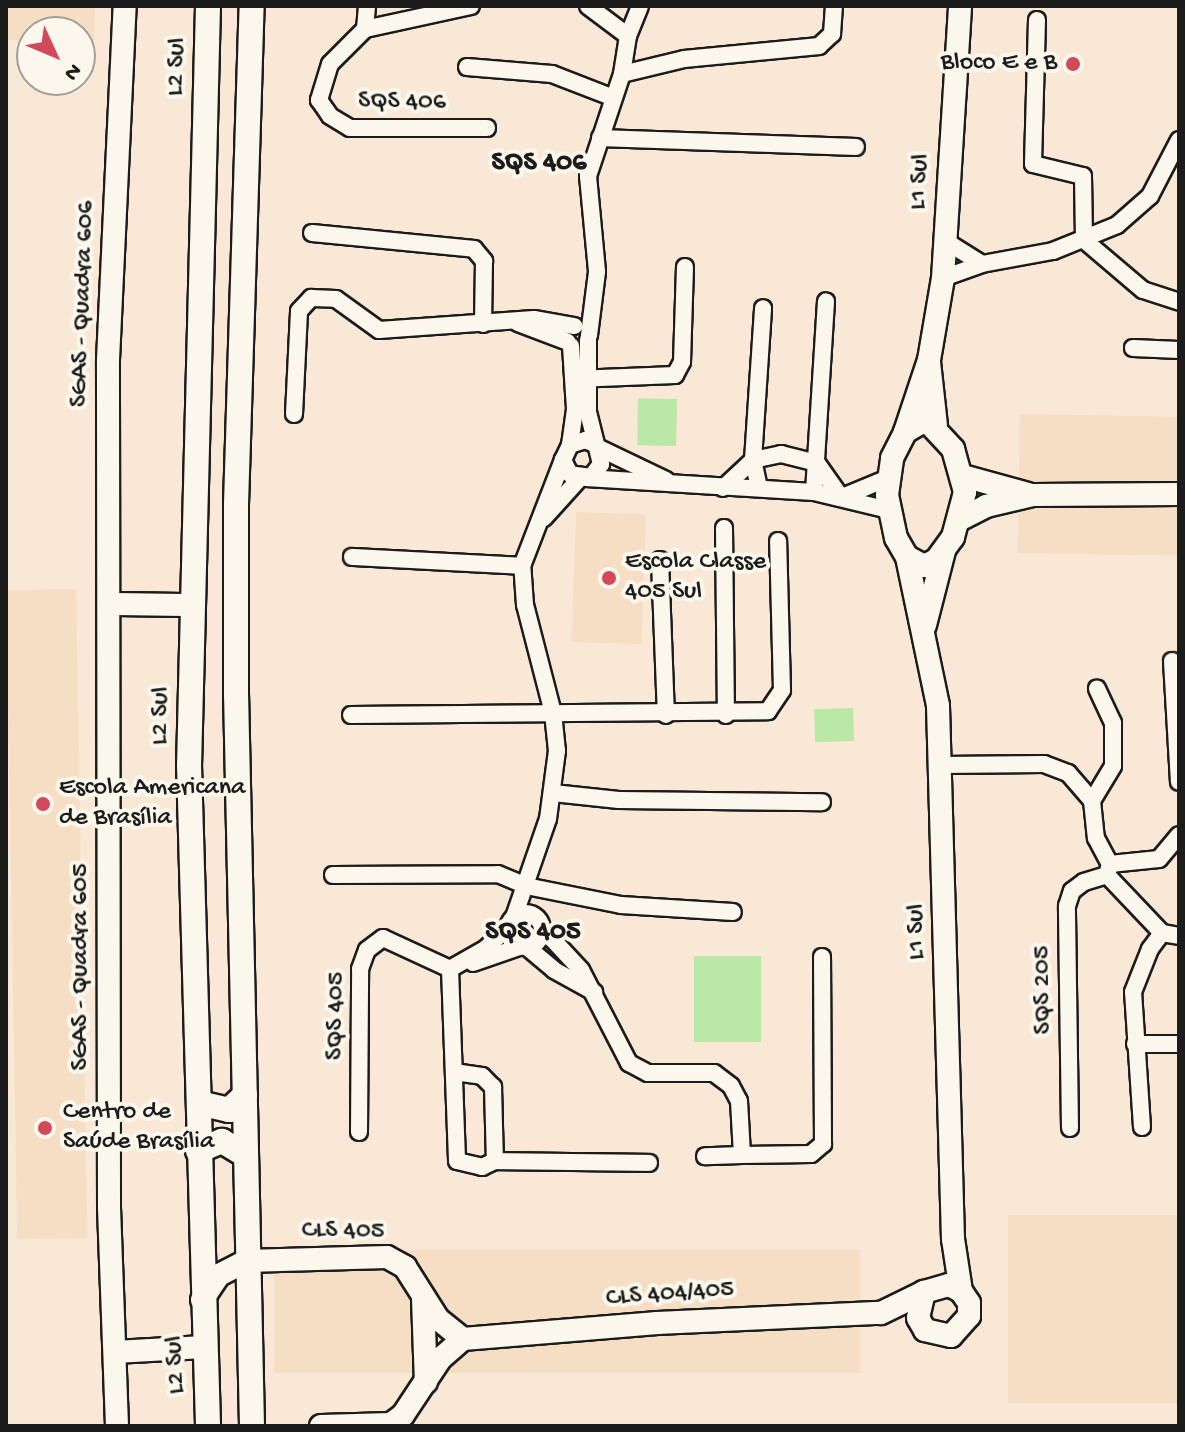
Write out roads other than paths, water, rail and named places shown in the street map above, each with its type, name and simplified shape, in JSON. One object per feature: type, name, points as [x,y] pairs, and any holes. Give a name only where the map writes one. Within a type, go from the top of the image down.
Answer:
[{"type":"main road","name":"L2 Sul","points":[[208,6],[194,451],[189,765],[208,1426]]},
{"type":"main road","points":[[252,6],[236,504],[244,1154],[252,1426]]},
{"type":"main road","points":[[194,451],[216,463],[227,459],[239,442]]},
{"type":"main road","points":[[193,501],[216,491],[236,504]]},
{"type":"main road","points":[[199,1103],[229,1110],[245,1095]]},
{"type":"main road","points":[[198,1151],[222,1141],[244,1154]]},
{"type":"street","name":"SGAS - Quadra 606","points":[[109,604],[108,360],[125,6]]},
{"type":"street","points":[[367,6],[365,29],[471,6]]},
{"type":"street","points":[[588,6],[628,36]]},
{"type":"street","points":[[609,23],[615,6]]},
{"type":"street","points":[[595,993],[554,970],[513,941],[512,922],[531,887],[553,793],[557,751],[553,713],[525,605],[522,566],[531,535],[566,452],[581,380],[582,332],[595,294],[588,176],[622,74],[628,36],[640,6]]},
{"type":"street","points":[[622,74],[684,59],[819,46],[832,34],[834,6]]},
{"type":"street","name":"L1 Sul","points":[[960,6],[943,278],[929,360],[888,478],[889,510],[907,557],[925,626],[942,765],[953,1239],[961,1291]]},
{"type":"street","points":[[1037,20],[1032,159],[1036,168],[1078,173],[1086,190],[1084,240]]},
{"type":"street","name":"SQS 406","points":[[365,29],[330,64],[321,86],[319,100],[330,116],[350,128],[487,128]]},
{"type":"street","name":"SQS 406","points":[[467,67],[552,74],[614,98]]},
{"type":"street","points":[[600,138],[856,147]]},
{"type":"street","points":[[943,278],[982,264],[1084,240],[1117,225],[1150,196],[1176,156],[1179,140]]},
{"type":"street","points":[[312,233],[474,249],[484,261],[483,324]]},
{"type":"street","points":[[1084,240],[1135,285],[1179,302]]},
{"type":"street","points":[[947,242],[982,264]]},
{"type":"street","points":[[581,380],[669,378],[679,370],[685,267]]},
{"type":"street","points":[[294,414],[299,311],[307,299],[336,299],[379,330],[543,319],[582,332]]},
{"type":"street","points":[[814,492],[826,301]]},
{"type":"street","points":[[759,488],[753,460],[763,308]]},
{"type":"street","points":[[517,322],[570,344]]},
{"type":"street","points":[[531,535],[583,478],[601,464],[567,333],[582,332]]},
{"type":"street","points":[[1133,348],[1179,350]]},
{"type":"street","name":"L1 Sul","points":[[929,360],[936,425]]},
{"type":"street","points":[[905,432],[915,422],[936,425],[963,476],[961,519]]},
{"type":"street","points":[[566,452],[585,440],[671,482]]},
{"type":"street","points":[[566,452],[566,470],[583,478],[814,492],[842,495],[889,510]]},
{"type":"street","points":[[723,488],[753,460],[781,454],[817,463],[842,495]]},
{"type":"street","points":[[963,476],[1033,495]]},
{"type":"street","points":[[842,495],[888,478]]},
{"type":"street","points":[[961,519],[986,506],[1033,495],[1179,494]]},
{"type":"street","name":"L1 Sul","points":[[925,626],[944,551],[961,519]]},
{"type":"street","points":[[724,528],[726,715]]},
{"type":"street","points":[[351,715],[726,715],[768,711],[782,690],[778,541]]},
{"type":"street","points":[[907,557],[924,566],[944,551]]},
{"type":"street","points":[[352,557],[522,566]]},
{"type":"street","points":[[660,560],[666,715]]},
{"type":"street","points":[[109,604],[191,605]]},
{"type":"street","name":"SGAS - Quadra 605","points":[[109,604],[109,1208],[117,1426]]},
{"type":"street","points":[[1172,661],[1179,782]]},
{"type":"street","points":[[1097,688],[1113,723],[1113,766],[1092,801],[1096,838],[1108,870],[1171,934],[1150,949],[1133,992],[1142,1127]]},
{"type":"street","points":[[942,765],[1057,767],[1092,801]]},
{"type":"street","points":[[553,793],[650,801],[822,802]]},
{"type":"street","name":"SQS 205","points":[[1070,1128],[1067,906],[1072,891],[1108,870],[1159,859],[1179,835]]},
{"type":"street","points":[[333,875],[498,874],[531,887],[621,905],[733,912]]},
{"type":"street","points":[[457,966],[482,963],[540,938],[540,923],[531,887]]},
{"type":"street","points":[[649,1163],[495,1161],[482,1167],[457,1161],[454,1072],[457,966],[512,922],[529,914],[540,923],[595,993],[621,1051],[638,1069],[665,1075],[704,1071],[731,1086],[739,1101],[742,1155]]},
{"type":"street","name":"SQS 405","points":[[359,1132],[360,969],[367,950],[383,938],[457,966]]},
{"type":"street","points":[[705,1156],[811,1154],[823,1144],[822,957]]},
{"type":"street","points":[[1135,1044],[1179,1044]]},
{"type":"street","points":[[454,1072],[482,1076],[493,1087],[495,1161]]},
{"type":"street","name":"L1 Sul","points":[[930,1289],[953,1239]]},
{"type":"street","name":"CLS 405","points":[[246,1261],[387,1257],[405,1267],[438,1319],[463,1339]]},
{"type":"street","points":[[202,1300],[219,1275],[246,1261]]},
{"type":"street","points":[[930,1289],[961,1291],[969,1303],[962,1328],[951,1336],[925,1330],[918,1318],[930,1289]]},
{"type":"street","name":"CLS 404/405","points":[[463,1339],[657,1323],[881,1313],[930,1289]]},
{"type":"street","points":[[423,1298],[426,1383]]},
{"type":"street","name":"CLS 404/405","points":[[881,1313],[925,1330]]},
{"type":"street","points":[[321,1426],[391,1424],[426,1383],[440,1359],[463,1339]]},
{"type":"street","points":[[115,1352],[204,1347]]},
{"type":"place","name":"Bloco E e B","points":[[1073,64]]},
{"type":"place","name":"Escola Classe 405 Sul","points":[[609,578]]},
{"type":"place","name":"Escola Americana de Brasília","points":[[43,804]]},
{"type":"place","name":"Centro de Saúde Brasília","points":[[45,1128]]},
{"type":"district","name":"SQS 406","points":[[539,164]]},
{"type":"district","name":"SQS 405","points":[[533,933]]}]
